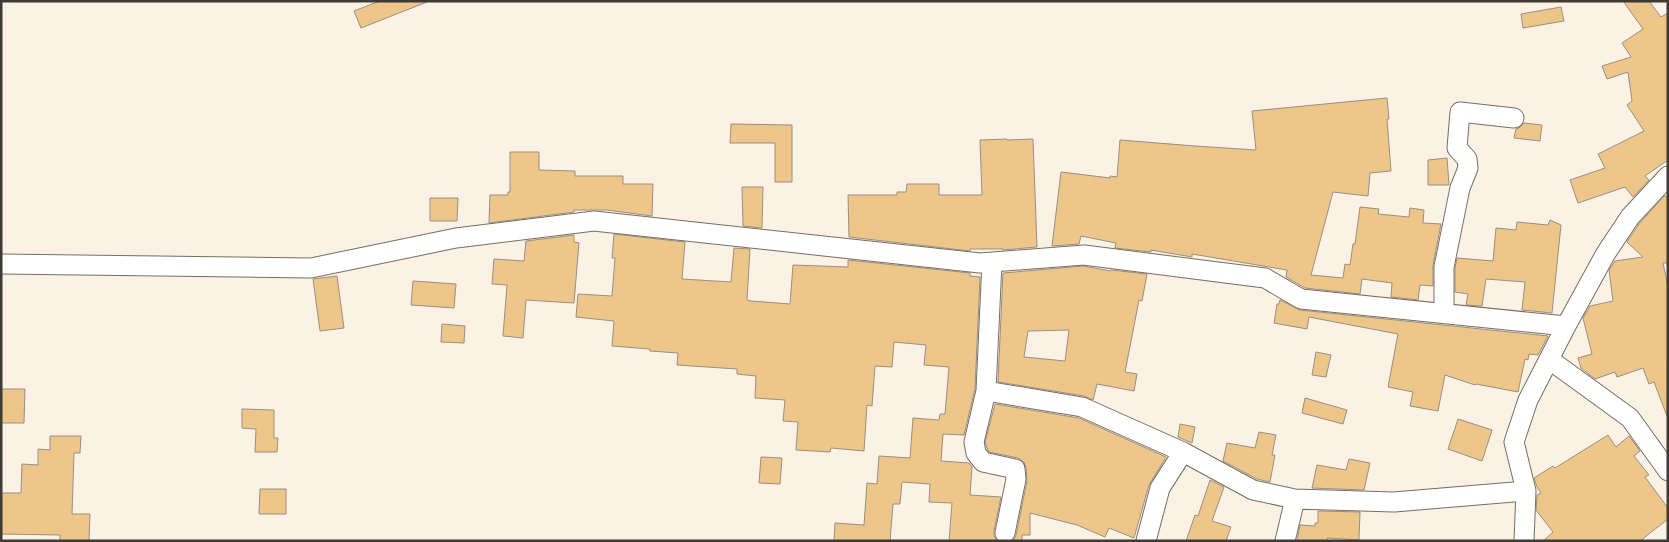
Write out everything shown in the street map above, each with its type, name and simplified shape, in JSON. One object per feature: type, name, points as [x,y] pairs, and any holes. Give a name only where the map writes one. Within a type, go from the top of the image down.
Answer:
[{"type":"street","points":[[1444,313],[1444,267],[1460,188],[1468,168],[1467,158],[1457,148],[1460,112],[1514,118]]},
{"type":"street","points":[[1524,541],[1526,491],[1514,442],[1528,400],[1606,254],[1630,217],[1668,176]]},
{"type":"street","points":[[1,264],[311,268],[456,238],[594,220],[980,263],[1084,255],[1264,278],[1301,299],[1566,326]]},
{"type":"street","points":[[992,262],[986,391],[974,442],[976,453],[983,462],[1015,469],[1016,479],[1005,533]]},
{"type":"street","points":[[1550,360],[1630,418],[1668,471]]},
{"type":"street","points":[[986,391],[1082,407],[1183,452],[1253,490],[1295,499],[1394,502],[1526,491]]},
{"type":"street","points":[[1146,541],[1160,488],[1183,452]]},
{"type":"street","points":[[1285,541],[1295,499]]},
{"type":"building","points":[[380,1],[427,2],[361,28],[354,11]]},
{"type":"building","points":[[1623,1],[1649,1],[1661,17],[1668,13],[1668,160],[1645,176],[1649,180],[1633,197],[1625,187],[1578,203],[1570,180],[1605,168],[1598,154],[1644,131],[1627,105],[1632,101],[1628,72],[1607,79],[1602,66],[1631,57],[1622,43],[1643,29]]},
{"type":"building","points":[[1561,7],[1564,21],[1523,28],[1521,14]]},
{"type":"building","points":[[1387,98],[1391,171],[1370,173],[1368,196],[1333,192],[1311,275],[1343,278],[1345,264],[1350,265],[1360,207],[1379,209],[1378,214],[1409,217],[1410,208],[1424,210],[1423,223],[1441,224],[1433,265],[1433,286],[1420,285],[1418,300],[1391,297],[1392,283],[1362,279],[1360,294],[1305,288],[1286,277],[1287,270],[1192,254],[1192,257],[1151,250],[1151,252],[1115,248],[1116,243],[1081,236],[1079,244],[1052,246],[1061,172],[1110,178],[1110,176],[1117,177],[1120,140],[1256,150],[1252,111]]},
{"type":"building","points":[[1524,123],[1542,125],[1540,141],[1514,138],[1516,129]]},
{"type":"building","points":[[731,124],[792,125],[792,182],[775,182],[775,143],[730,143]]},
{"type":"building","points":[[1033,139],[1037,247],[1003,250],[970,249],[970,251],[849,237],[848,195],[897,195],[897,192],[906,192],[907,184],[939,184],[939,195],[982,195],[980,140]]},
{"type":"building","points":[[510,152],[539,152],[539,170],[575,171],[575,176],[623,176],[623,184],[653,184],[652,216],[607,210],[574,210],[574,212],[489,223],[490,195],[508,195],[508,192],[510,192]]},
{"type":"building","points":[[1447,158],[1449,185],[1428,185],[1428,160]]},
{"type":"building","points":[[742,187],[763,187],[762,228],[743,226]]},
{"type":"building","points":[[1664,196],[1668,196],[1668,263],[1663,263],[1668,286],[1667,416],[1654,382],[1649,384],[1643,368],[1617,377],[1615,372],[1595,379],[1581,368],[1578,358],[1592,354],[1583,318],[1590,306],[1613,301],[1609,270],[1615,261],[1643,257],[1627,242],[1639,224]]},
{"type":"building","points":[[430,198],[458,198],[457,221],[430,221]]},
{"type":"building","points":[[1550,220],[1561,225],[1552,313],[1522,310],[1525,282],[1486,279],[1482,306],[1466,305],[1468,294],[1455,292],[1457,258],[1493,261],[1496,228],[1516,230],[1517,222],[1548,225]]},
{"type":"building","points":[[614,234],[685,242],[682,279],[731,282],[734,248],[750,249],[747,300],[751,301],[790,304],[793,265],[848,267],[848,260],[970,273],[970,276],[980,277],[975,389],[964,435],[943,434],[941,461],[969,463],[972,467],[970,495],[1001,497],[994,531],[997,541],[949,541],[952,503],[929,502],[930,484],[902,482],[900,504],[893,504],[890,541],[834,541],[835,523],[864,525],[867,483],[877,484],[879,456],[910,458],[913,418],[939,420],[940,414],[945,414],[949,367],[924,365],[926,345],[894,342],[892,367],[875,366],[872,406],[867,405],[864,451],[831,448],[830,452],[796,450],[798,422],[783,421],[785,400],[755,398],[756,376],[737,374],[737,369],[677,365],[678,353],[612,346],[614,321],[576,317],[578,294],[612,296],[615,258],[612,258]]},
{"type":"building","points":[[574,235],[574,242],[579,243],[574,303],[526,300],[523,338],[503,336],[507,285],[492,284],[494,259],[524,261],[526,241]]},
{"type":"building","points":[[1083,266],[1147,274],[1142,301],[1139,300],[1125,372],[1137,374],[1134,391],[1097,384],[1093,400],[1084,396],[998,382],[1003,273]],"holes":[[[1069,330],[1065,361],[1024,357],[1028,331]]]},
{"type":"building","points":[[337,276],[344,328],[320,331],[313,279]]},
{"type":"building","points":[[413,281],[456,284],[454,308],[411,305]]},
{"type":"building","points":[[1280,300],[1300,310],[1548,336],[1538,355],[1529,354],[1528,360],[1525,359],[1518,392],[1475,385],[1445,375],[1438,411],[1410,406],[1413,392],[1388,387],[1398,334],[1309,317],[1307,329],[1274,323],[1277,304],[1279,304]]},
{"type":"building","points":[[442,324],[465,326],[464,343],[441,342]]},
{"type":"building","points":[[1316,352],[1331,355],[1326,377],[1312,375]]},
{"type":"building","points":[[1,389],[25,389],[24,423],[1,423]]},
{"type":"building","points":[[1305,398],[1347,410],[1343,424],[1302,413]]},
{"type":"building","points":[[995,404],[1079,418],[1166,457],[1149,485],[1134,538],[1109,528],[1105,537],[1077,525],[1030,513],[1030,535],[1022,535],[1022,541],[1013,541],[1016,535],[1027,481],[1026,468],[1024,462],[1018,458],[989,452],[987,448],[985,442]]},
{"type":"building","points":[[242,409],[274,410],[274,438],[278,438],[277,452],[255,452],[256,429],[242,428]]},
{"type":"building","points":[[1458,419],[1492,430],[1482,461],[1448,449]]},
{"type":"building","points":[[1180,424],[1195,427],[1192,443],[1178,437]]},
{"type":"building","points":[[1259,432],[1276,435],[1272,455],[1275,455],[1270,482],[1257,479],[1223,461],[1227,443],[1255,448]]},
{"type":"building","points":[[1608,435],[1616,447],[1629,436],[1640,451],[1634,456],[1649,475],[1645,477],[1668,508],[1668,519],[1640,541],[1543,541],[1553,532],[1536,510],[1537,495],[1541,493],[1534,478],[1553,466],[1555,468]]},
{"type":"building","points":[[50,436],[81,436],[80,453],[74,453],[72,514],[90,514],[89,541],[60,541],[60,535],[1,534],[1,493],[21,493],[22,464],[38,465],[38,449],[50,450]]},
{"type":"building","points":[[761,457],[782,458],[780,484],[759,483]]},
{"type":"building","points":[[1349,459],[1370,463],[1364,490],[1312,488],[1317,465],[1346,470]]},
{"type":"building","points":[[1210,480],[1224,487],[1212,521],[1231,527],[1226,541],[1186,541],[1195,515],[1198,516]]},
{"type":"building","points":[[260,489],[286,489],[286,514],[259,514]]},
{"type":"building","points":[[1318,511],[1360,512],[1359,540],[1327,538],[1327,541],[1297,541],[1300,525],[1315,526],[1315,523],[1318,523]]}]
